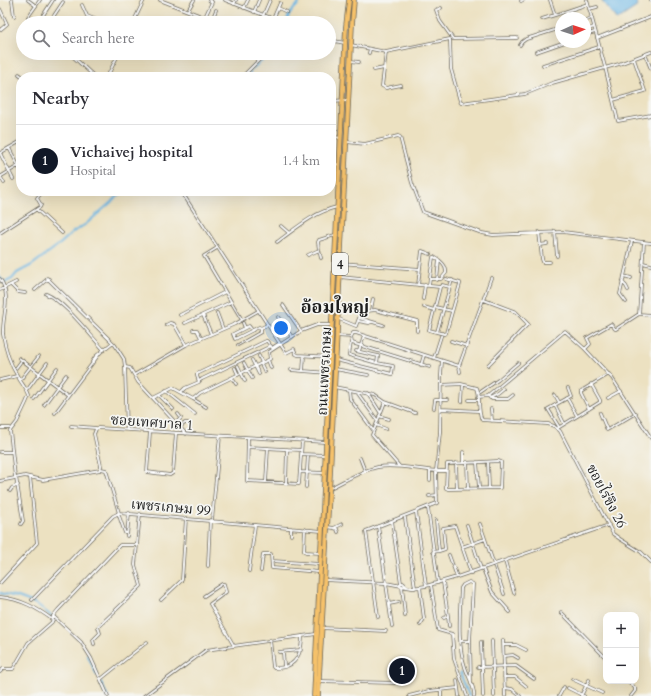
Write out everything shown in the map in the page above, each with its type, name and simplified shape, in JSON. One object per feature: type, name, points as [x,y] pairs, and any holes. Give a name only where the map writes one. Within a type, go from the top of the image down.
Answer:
[{"type":"main road","name":"ถนนเพชรเกษม","points":[[314,696],[345,42],[349,0]]},
{"type":"main road","name":"ถนนเพชรเกษม","points":[[318,696],[354,0]]},
{"type":"main road","points":[[343,98],[346,98],[347,74],[350,63]]},
{"type":"main road","points":[[341,136],[344,105],[347,105],[348,109]]},
{"type":"main road","points":[[322,531],[327,535],[322,537]]},
{"type":"street","points":[[12,0],[14,16]]},
{"type":"street","points":[[28,0],[36,6]]},
{"type":"street","points":[[29,16],[40,0]]},
{"type":"street","points":[[42,16],[53,0]]},
{"type":"street","points":[[136,16],[144,0]]},
{"type":"street","points":[[160,0],[202,16]]},
{"type":"street","points":[[188,10],[194,0]]},
{"type":"street","points":[[205,16],[212,2],[209,0]]},
{"type":"street","points":[[225,0],[264,16],[270,0]]},
{"type":"street","points":[[234,4],[236,0]]},
{"type":"street","points":[[244,8],[248,0]]},
{"type":"street","points":[[254,12],[259,0]]},
{"type":"street","points":[[542,19],[555,14],[550,0]]},
{"type":"street","points":[[587,0],[619,122],[651,115]]},
{"type":"street","points":[[54,16],[63,2]]},
{"type":"street","points":[[274,16],[280,3]]},
{"type":"street","points":[[562,12],[588,4]]},
{"type":"street","points":[[82,5],[86,16]]},
{"type":"street","points":[[589,9],[596,7]]},
{"type":"street","points":[[441,8],[436,10],[450,39],[451,69],[461,102],[525,94],[552,83],[634,59],[651,52]]},
{"type":"street","points":[[273,9],[287,12]]},
{"type":"street","points":[[0,10],[7,24],[0,30]]},
{"type":"street","points":[[214,16],[216,10]]},
{"type":"street","points":[[597,38],[651,17]]},
{"type":"street","points":[[520,45],[526,39],[555,30]]},
{"type":"street","points":[[591,34],[595,32]]},
{"type":"street","points":[[351,45],[386,52],[450,39],[517,38]]},
{"type":"street","points":[[336,41],[345,42]]},
{"type":"street","points":[[536,52],[555,45]]},
{"type":"street","points":[[543,65],[599,47]]},
{"type":"street","points":[[369,53],[370,49]]},
{"type":"street","points":[[386,52],[382,86],[386,88],[401,86]]},
{"type":"street","points":[[645,54],[651,69]]},
{"type":"street","points":[[613,100],[645,91],[634,59]]},
{"type":"street","points":[[77,60],[90,72]]},
{"type":"street","points":[[110,72],[116,60]]},
{"type":"street","points":[[247,72],[259,60]]},
{"type":"street","points":[[350,63],[358,62]]},
{"type":"street","points":[[374,70],[384,68]]},
{"type":"street","points":[[336,100],[343,98],[348,100]]},
{"type":"street","points":[[336,136],[341,136]]},
{"type":"street","points":[[346,141],[366,144],[398,136],[400,137],[412,184],[424,214],[485,234],[555,231],[651,243]]},
{"type":"street","points":[[13,179],[0,153],[16,144]]},
{"type":"street","points":[[9,148],[16,162]]},
{"type":"street","points":[[336,164],[340,165]]},
{"type":"street","points":[[4,183],[0,176],[16,167]]},
{"type":"street","points":[[0,232],[37,210],[41,206],[37,196]]},
{"type":"street","points":[[184,196],[286,353],[294,349],[297,355],[330,357]]},
{"type":"street","points":[[277,242],[323,212],[338,207]]},
{"type":"street","points":[[37,210],[62,233]]},
{"type":"street","points":[[281,226],[289,233]]},
{"type":"street","points":[[555,231],[557,256]]},
{"type":"street","points":[[539,232],[542,260],[550,262]]},
{"type":"street","points":[[321,258],[319,241],[336,234]]},
{"type":"street","points":[[626,302],[620,295],[632,241]]},
{"type":"street","points":[[639,314],[644,242]]},
{"type":"street","points":[[540,245],[547,244]]},
{"type":"street","points":[[217,248],[204,256],[245,328]]},
{"type":"street","points":[[309,254],[319,250]]},
{"type":"street","points":[[418,285],[422,250],[430,254]]},
{"type":"street","points":[[429,286],[430,279],[433,258],[434,256],[445,266],[446,271],[442,279],[430,279]]},
{"type":"street","points":[[437,280],[439,260]]},
{"type":"street","points":[[340,263],[420,269]]},
{"type":"street","points":[[643,263],[651,265]]},
{"type":"street","points":[[624,276],[631,278]]},
{"type":"street","points":[[340,277],[450,287]]},
{"type":"street","points":[[35,290],[48,278],[112,342],[124,359],[127,430]]},
{"type":"street","points":[[460,372],[459,366],[491,278]]},
{"type":"street","points":[[440,287],[428,329],[446,333],[460,283],[446,279]]},
{"type":"street","points":[[0,280],[4,287],[6,303],[3,331],[4,340],[17,376],[28,393],[28,398],[17,422],[10,428],[0,428]]},
{"type":"street","points":[[437,332],[452,280]]},
{"type":"street","points":[[0,290],[4,287],[11,286],[16,282]]},
{"type":"street","points":[[622,282],[628,290]]},
{"type":"street","points":[[423,298],[425,285]]},
{"type":"street","points":[[11,286],[18,292],[25,293]]},
{"type":"street","points":[[180,315],[225,292]]},
{"type":"street","points":[[46,294],[51,296],[67,310],[104,350]]},
{"type":"street","points":[[371,310],[373,299]]},
{"type":"street","points":[[484,300],[516,312],[528,324],[488,365]]},
{"type":"street","points":[[185,323],[231,302]]},
{"type":"street","points":[[283,305],[300,331]]},
{"type":"street","points":[[338,307],[347,306],[416,320],[417,330]]},
{"type":"street","points":[[424,307],[434,310]]},
{"type":"street","points":[[435,307],[452,311]]},
{"type":"street","points":[[337,319],[356,326],[361,309]]},
{"type":"street","points":[[134,375],[186,345],[242,321],[258,311]]},
{"type":"street","points":[[217,314],[223,329]]},
{"type":"street","points":[[586,348],[590,344],[587,338],[611,324],[616,329],[639,314],[651,315]]},
{"type":"street","points":[[203,315],[211,334]]},
{"type":"street","points":[[278,317],[292,336]]},
{"type":"street","points":[[358,320],[383,325]]},
{"type":"street","points":[[166,325],[171,323],[174,324],[186,345]]},
{"type":"street","points":[[181,392],[202,378],[271,346],[272,348],[300,331],[312,326],[332,324]]},
{"type":"street","points":[[252,330],[250,326],[233,334],[235,339],[258,327],[261,328],[267,325]]},
{"type":"street","points":[[238,345],[261,332],[261,328]]},
{"type":"street","points":[[193,330],[197,330],[201,338]]},
{"type":"street","points":[[488,397],[564,332],[566,332],[586,348],[609,374],[621,390],[651,438]]},
{"type":"street","points":[[336,360],[392,374],[393,366],[349,355],[351,337],[354,333],[459,366]]},
{"type":"street","points":[[434,358],[442,333]]},
{"type":"street","points":[[337,336],[351,337]]},
{"type":"street","points":[[364,336],[358,351],[378,356],[377,363]]},
{"type":"street","points":[[199,381],[196,375],[203,371],[266,341],[268,341],[271,346]]},
{"type":"street","points":[[451,341],[467,346]]},
{"type":"street","points":[[55,412],[100,353],[112,342]]},
{"type":"street","points":[[351,342],[430,367]]},
{"type":"street","points":[[271,368],[268,360],[270,358],[268,353],[280,343]]},
{"type":"street","points":[[421,364],[424,355]]},
{"type":"street","points":[[21,379],[39,356]]},
{"type":"street","points":[[260,356],[265,372]]},
{"type":"street","points":[[303,371],[304,356]]},
{"type":"street","points":[[16,368],[20,359],[68,395]]},
{"type":"street","points":[[252,360],[259,374]]},
{"type":"street","points":[[193,399],[200,393],[268,360]]},
{"type":"street","points":[[378,617],[366,530],[428,508],[437,503],[436,471],[441,409],[442,360]]},
{"type":"street","points":[[28,389],[47,363]]},
{"type":"street","points":[[244,363],[252,378]]},
{"type":"street","points":[[479,393],[498,380],[518,363]]},
{"type":"street","points":[[238,366],[245,381]]},
{"type":"street","points":[[125,367],[130,368],[153,398],[177,422],[186,434]]},
{"type":"street","points":[[34,399],[57,368]]},
{"type":"street","points":[[235,368],[238,375]]},
{"type":"street","points":[[335,369],[368,375]]},
{"type":"street","points":[[291,370],[330,373]]},
{"type":"street","points":[[589,409],[581,393],[591,384],[609,374]]},
{"type":"street","points":[[44,405],[66,375]]},
{"type":"street","points":[[0,380],[17,376]]},
{"type":"street","points":[[232,378],[236,384]]},
{"type":"street","points":[[441,385],[463,385],[476,387],[479,393],[479,411],[482,420],[548,424],[558,428],[600,402],[591,384]]},
{"type":"street","points":[[462,402],[463,385]]},
{"type":"street","points":[[334,387],[375,395],[385,402],[414,413]]},
{"type":"street","points":[[153,398],[174,388],[206,407]]},
{"type":"street","points":[[565,423],[555,405],[571,396],[568,388]]},
{"type":"street","points":[[469,400],[498,394],[504,389]]},
{"type":"street","points":[[349,390],[350,399],[373,430]]},
{"type":"street","points":[[608,398],[621,390]]},
{"type":"street","points":[[357,391],[358,395],[377,420]]},
{"type":"street","points":[[166,392],[195,414]]},
{"type":"street","points":[[368,393],[380,412]]},
{"type":"street","points":[[159,395],[173,409]]},
{"type":"street","points":[[488,397],[493,399],[508,399],[513,395]]},
{"type":"street","points":[[555,395],[560,402]]},
{"type":"street","points":[[567,398],[577,416]]},
{"type":"street","points":[[434,408],[435,400],[447,400]]},
{"type":"street","points":[[385,402],[373,430],[373,436],[400,467]]},
{"type":"street","name":"ซอยไร่ขิง 26","points":[[555,405],[548,409],[616,537],[641,552],[651,562]]},
{"type":"street","points":[[441,409],[479,411]]},
{"type":"street","points":[[491,410],[492,421]]},
{"type":"street","points":[[600,413],[607,430],[636,413]]},
{"type":"street","points":[[177,422],[181,418],[178,414]]},
{"type":"street","points":[[379,416],[389,419]]},
{"type":"street","points":[[180,426],[188,423]]},
{"type":"street","points":[[375,425],[386,429]]},
{"type":"street","points":[[71,426],[96,428]]},
{"type":"street","points":[[10,428],[9,435],[23,521],[21,524]]},
{"type":"street","name":"ซอยเทศบาล 1","points":[[101,469],[94,434],[96,428],[327,442]]},
{"type":"street","points":[[150,432],[147,472],[170,475],[172,473],[176,433]]},
{"type":"street","points":[[208,566],[211,520],[220,436]]},
{"type":"street","points":[[248,438],[247,481],[286,484],[299,484],[302,441]]},
{"type":"street","points":[[248,447],[301,450]]},
{"type":"street","points":[[266,482],[268,448]]},
{"type":"street","points":[[286,484],[287,449]]},
{"type":"street","points":[[0,452],[12,452]]},
{"type":"street","points":[[463,452],[463,462]]},
{"type":"street","points":[[301,454],[326,455]]},
{"type":"street","points":[[306,487],[308,455]]},
{"type":"street","points":[[360,458],[366,471]]},
{"type":"street","points":[[498,460],[501,462],[501,487],[468,489],[446,488],[447,464],[463,462],[488,462],[498,460]]},
{"type":"street","points":[[467,462],[468,489]]},
{"type":"street","points":[[478,462],[479,488]]},
{"type":"street","points":[[488,462],[489,488]]},
{"type":"street","points":[[456,463],[457,489]]},
{"type":"street","points":[[329,488],[379,466],[446,471]]},
{"type":"street","points":[[0,481],[16,477],[30,476],[43,480],[101,469],[106,470],[125,533],[127,535],[129,513]]},
{"type":"street","points":[[430,471],[430,480]]},
{"type":"street","points":[[300,472],[325,473]]},
{"type":"street","points":[[0,583],[37,543],[30,476]]},
{"type":"street","points":[[10,491],[18,485]]},
{"type":"street","points":[[429,496],[437,495]]},
{"type":"street","points":[[428,508],[438,583]]},
{"type":"street","points":[[416,512],[426,586]]},
{"type":"street","name":"เพชรเกษม 99","points":[[32,600],[113,516],[119,513],[322,531]]},
{"type":"street","points":[[94,644],[93,640],[100,633],[98,627],[141,586],[135,567],[140,514]]},
{"type":"street","points":[[161,600],[182,580],[187,528],[186,518]]},
{"type":"street","points":[[405,518],[415,588]]},
{"type":"street","points":[[436,520],[439,551]]},
{"type":"street","points":[[392,521],[401,583]]},
{"type":"street","points":[[249,571],[255,524]]},
{"type":"street","points":[[327,528],[334,528],[342,524]]},
{"type":"street","points":[[430,525],[436,524]]},
{"type":"street","points":[[480,524],[504,594]]},
{"type":"street","points":[[325,580],[386,583],[415,588],[426,586],[494,565],[609,525]]},
{"type":"street","points":[[378,526],[392,626]]},
{"type":"street","points":[[433,552],[445,550],[443,528],[453,526],[456,527],[471,572]]},
{"type":"street","points":[[467,526],[482,569],[492,592],[510,612]]},
{"type":"street","points":[[291,528],[291,535]]},
{"type":"street","points":[[334,528],[337,529],[338,532]]},
{"type":"street","points":[[305,529],[304,551],[321,554]]},
{"type":"street","points":[[431,536],[437,535]]},
{"type":"street","points":[[462,547],[485,539]]},
{"type":"street","points":[[432,545],[438,544]]},
{"type":"street","points":[[0,672],[3,669],[13,669],[28,643],[117,548],[124,545],[137,545]]},
{"type":"street","points":[[261,571],[263,554],[271,554],[272,568],[320,572]]},
{"type":"street","points":[[449,555],[457,577]]},
{"type":"street","points":[[271,561],[320,564]]},
{"type":"street","points":[[505,561],[514,593]]},
{"type":"street","points":[[443,582],[449,626]]},
{"type":"street","points":[[471,684],[470,641],[473,584],[469,582],[461,588],[460,641],[462,658],[471,684],[475,693],[474,696]]},
{"type":"street","points":[[397,585],[401,583]]},
{"type":"street","points":[[401,583],[407,587]]},
{"type":"street","points":[[204,596],[224,584],[226,592],[210,604],[234,646]]},
{"type":"street","points":[[431,585],[438,631],[452,634],[454,659],[468,696]]},
{"type":"street","points":[[402,586],[406,616]]},
{"type":"street","points":[[420,587],[424,619],[420,625]]},
{"type":"street","points":[[0,597],[20,600],[38,609],[53,618],[81,642],[88,652],[108,696]]},
{"type":"street","points":[[389,604],[399,602]]},
{"type":"street","points":[[561,612],[603,655]]},
{"type":"street","points":[[444,618],[448,616]]},
{"type":"street","points":[[322,628],[386,632]]},
{"type":"street","points":[[144,696],[203,652],[270,640],[317,634]]},
{"type":"street","points":[[270,640],[273,667],[284,667],[291,663],[301,650],[302,636]]},
{"type":"street","points":[[503,640],[505,696]]},
{"type":"street","points":[[460,641],[470,641]]},
{"type":"street","points":[[492,641],[494,696]]},
{"type":"street","points":[[100,679],[147,642]]},
{"type":"street","points":[[481,642],[483,696]]},
{"type":"street","points":[[503,645],[516,645],[526,650]]},
{"type":"street","points":[[279,652],[301,650]]},
{"type":"street","points":[[283,652],[284,667]]},
{"type":"street","points":[[504,656],[513,655],[518,658]]},
{"type":"street","points":[[478,667],[518,666],[534,679]]},
{"type":"street","points":[[504,677],[515,677],[526,686]]},
{"type":"street","points":[[572,679],[602,693]]},
{"type":"street","points":[[457,680],[459,696]]},
{"type":"street","points":[[568,688],[582,696],[589,680]]},
{"type":"street","points":[[319,681],[395,683]]},
{"type":"street","points":[[631,684],[635,688],[635,691],[631,696]]},
{"type":"street","points":[[554,693],[560,696],[564,687]]},
{"type":"street","points":[[411,696],[458,688]]},
{"type":"street","points":[[505,688],[512,689],[520,696]]},
{"type":"street","points":[[440,690],[441,696]]},
{"type":"water","points":[[601,0],[636,0],[638,6],[617,20]]},
{"type":"waterway","points":[[289,16],[301,0]]},
{"type":"waterway","points":[[250,72],[262,60]]},
{"type":"waterway","points":[[0,277],[4,283],[12,279],[17,273],[32,265],[73,232],[86,224],[118,196]]},
{"type":"waterway","points":[[0,593],[18,597],[34,603],[53,617]]},
{"type":"waterway","points":[[87,654],[97,675]]},
{"type":"waterway","points":[[460,673],[469,696]]},
{"type":"waterway","points":[[101,682],[107,696]]},
{"type":"place","name":"Vichaivej hospital","points":[[402,671]]},
{"type":"district","name":"อ้อมใหญ่","points":[[335,307]]}]
